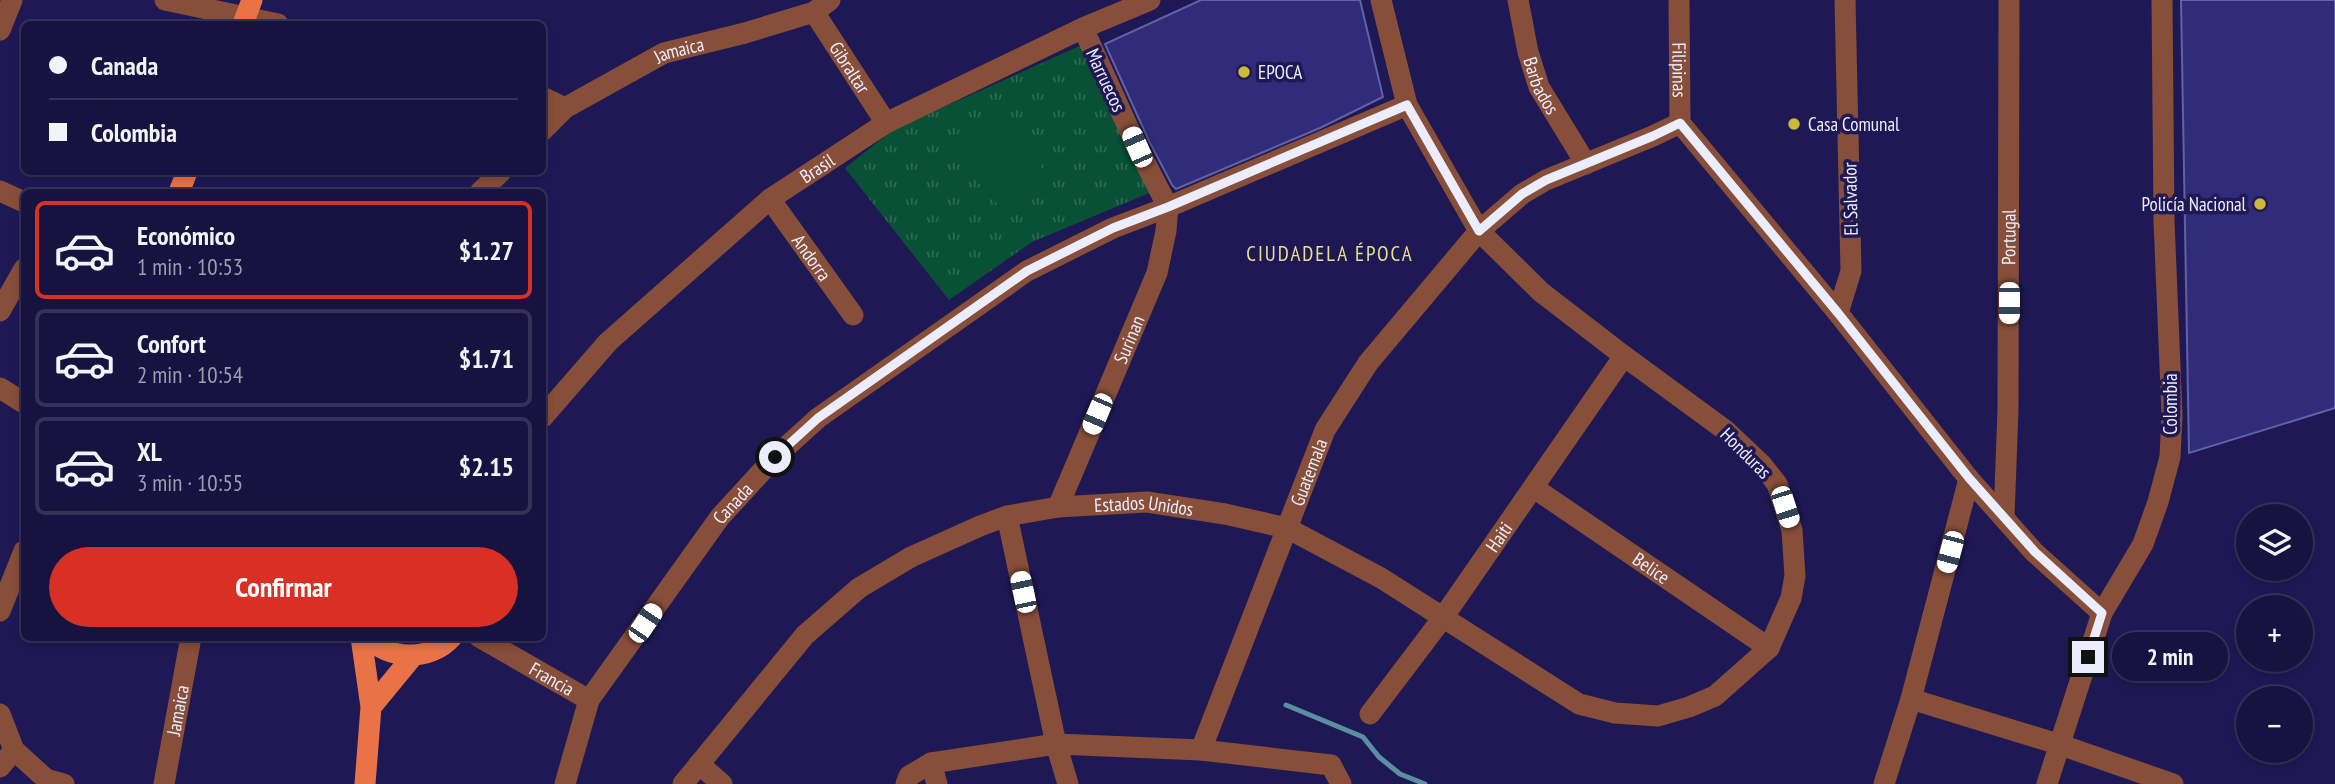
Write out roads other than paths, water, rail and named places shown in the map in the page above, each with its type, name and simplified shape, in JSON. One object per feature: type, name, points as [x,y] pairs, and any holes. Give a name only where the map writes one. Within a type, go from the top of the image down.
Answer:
[{"type":"main road","points":[[362,641],[371,708],[365,784]]},
{"type":"main road","points":[[371,641],[392,653],[413,656],[432,652],[447,641]]},
{"type":"main road","points":[[371,708],[413,656]]},
{"type":"street","points":[[0,30],[12,0]]},
{"type":"street","points":[[165,0],[247,14],[269,21]]},
{"type":"street","name":"Brasil","points":[[546,413],[608,342],[770,199],[886,123],[1083,28],[1150,0]]},
{"type":"street","name":"Honduras","points":[[1381,0],[1407,105],[1479,231],[1541,292],[1726,429],[1777,484],[1792,530],[1795,576],[1790,597],[1769,648],[1715,696],[1658,716]]},
{"type":"street","name":"Barbados","points":[[1518,0],[1539,88],[1586,164]]},
{"type":"street","name":"Filipinas","points":[[1679,0],[1680,123],[1838,313],[1969,478],[2035,552],[2102,613]]},
{"type":"street","name":"El Salvador","points":[[1838,313],[1851,271],[1845,0]]},
{"type":"street","name":"Portugal","points":[[2004,517],[2008,410],[2009,0]]},
{"type":"street","name":"Colombia","points":[[2047,784],[2102,613],[2143,544],[2170,457],[2172,415],[2164,221],[2162,0]]},
{"type":"street","name":"Jamaica","points":[[546,127],[565,108],[664,53],[745,33],[822,6]]},
{"type":"street","name":"Gibraltar","points":[[822,6],[886,123]]},
{"type":"street","name":"Marruecos","points":[[1083,28],[1137,147],[1168,207]]},
{"type":"street","points":[[546,99],[565,108]]},
{"type":"street","name":"Canada","points":[[565,784],[589,700],[720,517],[775,457],[818,418],[1027,271],[1113,228],[1407,105]]},
{"type":"street","name":"Guatemala","points":[[1201,750],[1325,430],[1368,363],[1479,231],[1522,194],[1546,180],[1680,123]]},
{"type":"street","points":[[483,189],[498,175]]},
{"type":"street","points":[[0,191],[21,201]]},
{"type":"street","name":"Andorra","points":[[770,199],[853,315]]},
{"type":"street","name":"Surinan","points":[[1058,507],[1157,273],[1168,207]]},
{"type":"street","points":[[0,311],[21,274]]},
{"type":"street","name":"Haiti","points":[[1370,715],[1534,488],[1624,356]]},
{"type":"street","points":[[0,388],[21,401]]},
{"type":"street","points":[[1884,784],[1911,699],[1969,478]]},
{"type":"street","name":"Belice","points":[[1534,488],[1769,648]]},
{"type":"street","name":"Estados Unidos","points":[[683,784],[805,635],[859,589],[911,557],[1007,516],[1058,507],[1147,502],[1225,514],[1287,528],[1381,578],[1579,704],[1615,713],[1658,716]]},
{"type":"street","points":[[1007,516],[1056,744],[1068,784]]},
{"type":"street","points":[[0,611],[21,558]]},
{"type":"street","name":"Jamaica","points":[[164,784],[190,641]]},
{"type":"street","name":"Francia","points":[[486,641],[589,700]]},
{"type":"street","points":[[1911,699],[2060,745],[2173,784]]},
{"type":"street","points":[[0,714],[14,750],[46,779],[64,784]]},
{"type":"street","points":[[906,784],[909,776],[931,763],[1056,744],[1201,750],[1331,765],[1341,784]]},
{"type":"street","points":[[0,767],[14,750]]},
{"type":"street","points":[[931,763],[937,784]]},
{"type":"street","points":[[699,764],[722,784]]},
{"type":"waterway","points":[[1286,705],[1363,737],[1379,757],[1400,774],[1425,784]]},
{"type":"place","name":"EPOCA","points":[[1244,72]]},
{"type":"place","name":"Casa Comunal","points":[[1794,124]]},
{"type":"place","name":"Policía Nacional","points":[[2260,204]]},
{"type":"district","name":"CIUDADELA ÉPOCA","points":[[1330,253]]}]
